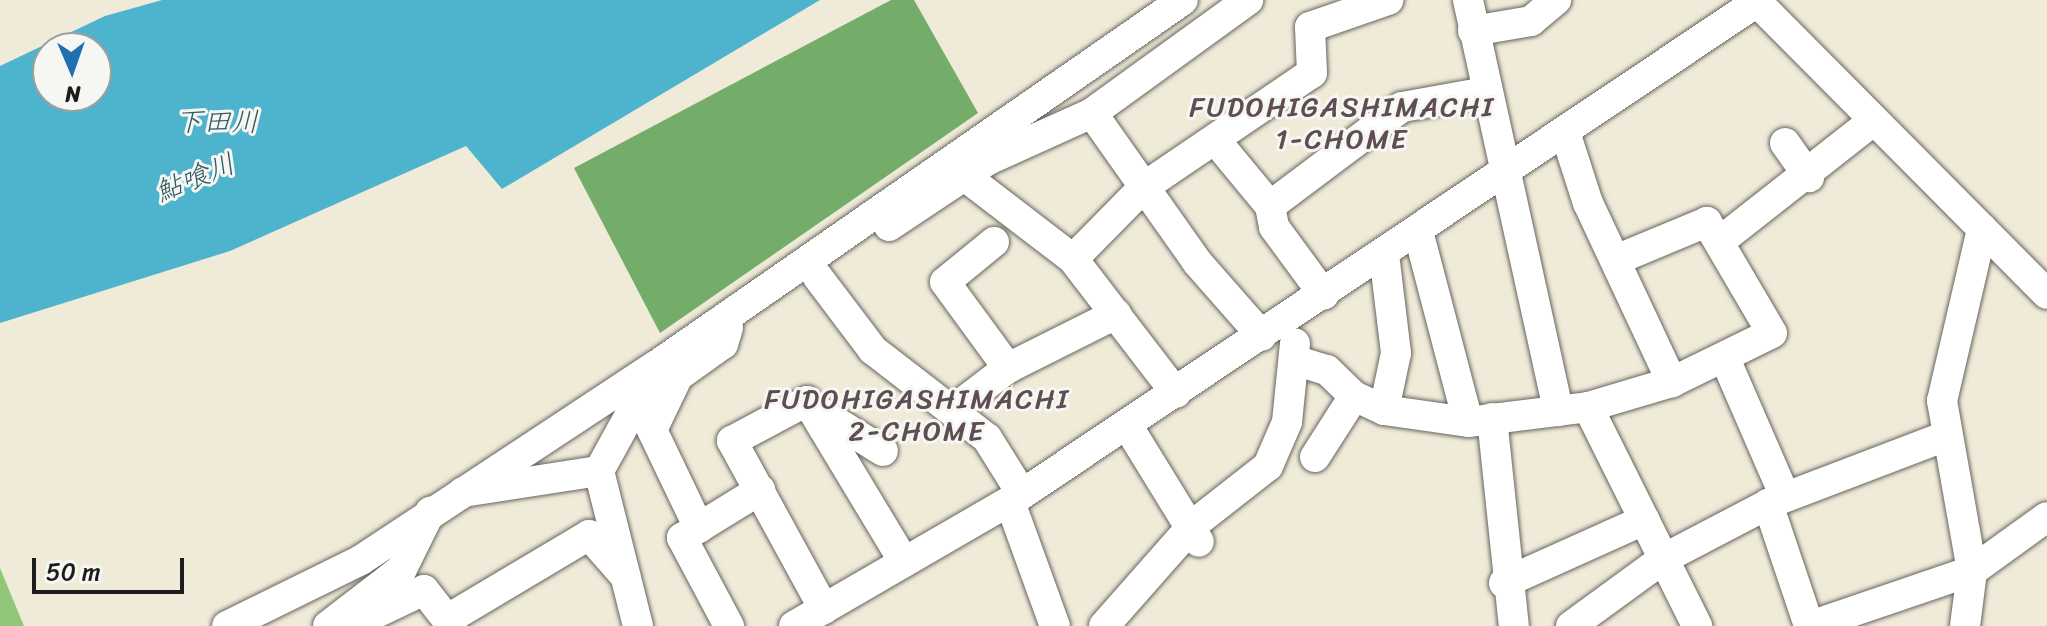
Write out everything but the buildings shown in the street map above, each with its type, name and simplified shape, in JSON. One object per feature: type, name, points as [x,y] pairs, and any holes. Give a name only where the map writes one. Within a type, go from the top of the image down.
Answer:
[{"type":"street","points":[[234,625],[361,560],[457,493],[657,365],[1183,0]]},
{"type":"street","points":[[694,337],[728,328],[817,276],[966,177],[1092,113],[1248,0]]},
{"type":"street","points":[[1073,259],[1144,187],[1217,142],[1312,73],[1310,27],[1388,0]]},
{"type":"street","points":[[1468,0],[1501,174],[1558,411]]},
{"type":"street","points":[[1473,31],[1531,21],[1556,0]]},
{"type":"street","points":[[794,626],[1016,498],[1324,295],[1756,1],[2047,294]]},
{"type":"street","points":[[1270,206],[1402,107],[1485,92]]},
{"type":"street","points":[[1092,113],[1197,262],[1262,336]]},
{"type":"street","points":[[1719,242],[1809,177],[1874,120]]},
{"type":"street","points":[[1565,132],[1588,203],[1618,259],[1672,382]]},
{"type":"street","points":[[1217,142],[1270,206],[1274,227],[1324,295]]},
{"type":"street","points":[[1785,143],[1809,177]]},
{"type":"street","points":[[966,177],[1073,259],[1176,393]]},
{"type":"street","points":[[1297,361],[1327,370],[1354,396],[1384,410],[1480,420],[1588,407],[1672,382],[1726,361],[1772,333],[1707,222],[1618,259]]},
{"type":"street","points":[[1965,626],[1972,571],[1946,436],[1950,356],[1982,229]]},
{"type":"street","points":[[1418,231],[1480,420],[1504,583],[1514,626]]},
{"type":"street","points":[[994,242],[945,282],[1008,368]]},
{"type":"street","points":[[1384,254],[1396,353],[1384,410]]},
{"type":"street","points":[[817,276],[873,350],[987,438],[1016,498],[1055,626]]},
{"type":"street","points":[[953,410],[1008,368],[1116,314]]},
{"type":"street","points":[[1104,626],[1268,466],[1287,422],[1297,361],[1291,317]]},
{"type":"street","points":[[699,528],[652,430],[678,376],[723,344],[728,328]]},
{"type":"street","points":[[1726,361],[1776,500],[1809,626],[1972,571],[2047,517]]},
{"type":"street","points":[[631,612],[599,471],[657,365]]},
{"type":"street","points":[[1315,457],[1354,396]]},
{"type":"street","points":[[807,401],[883,451]]},
{"type":"street","points":[[807,401],[732,441],[824,609]]},
{"type":"street","points":[[807,401],[904,562]]},
{"type":"street","points":[[1588,407],[1697,626]]},
{"type":"street","points":[[1127,425],[1197,534]]},
{"type":"street","points":[[1571,626],[1663,559],[1776,500],[1946,436]]},
{"type":"street","points":[[457,493],[599,471]]},
{"type":"street","points":[[729,626],[682,538],[760,490]]},
{"type":"street","points":[[274,626],[397,552],[430,512]]},
{"type":"street","points":[[328,626],[402,569],[430,512]]},
{"type":"street","points":[[1504,583],[1644,520]]},
{"type":"street","points":[[349,626],[399,614],[424,590],[450,623],[589,535],[631,612]]},
{"type":"green space","points":[[891,0],[914,0],[978,113],[660,333],[574,168]]},
{"type":"green space","points":[[0,568],[24,626],[0,626]]},
{"type":"water","name":"下田川","points":[[162,0],[820,0],[502,189],[466,146],[230,251],[0,323],[0,66],[32,51],[32,112],[112,112],[112,32],[71,32],[105,16]]},
{"type":"district","name":"FUDOHIGASHIMACHI 1-CHOME","points":[[1342,123]]},
{"type":"district","name":"FUDOHIGASHIMACHI 2-CHOME","points":[[917,415]]},
{"type":"water label","name":"鮎喰川","points":[[195,178]]}]
